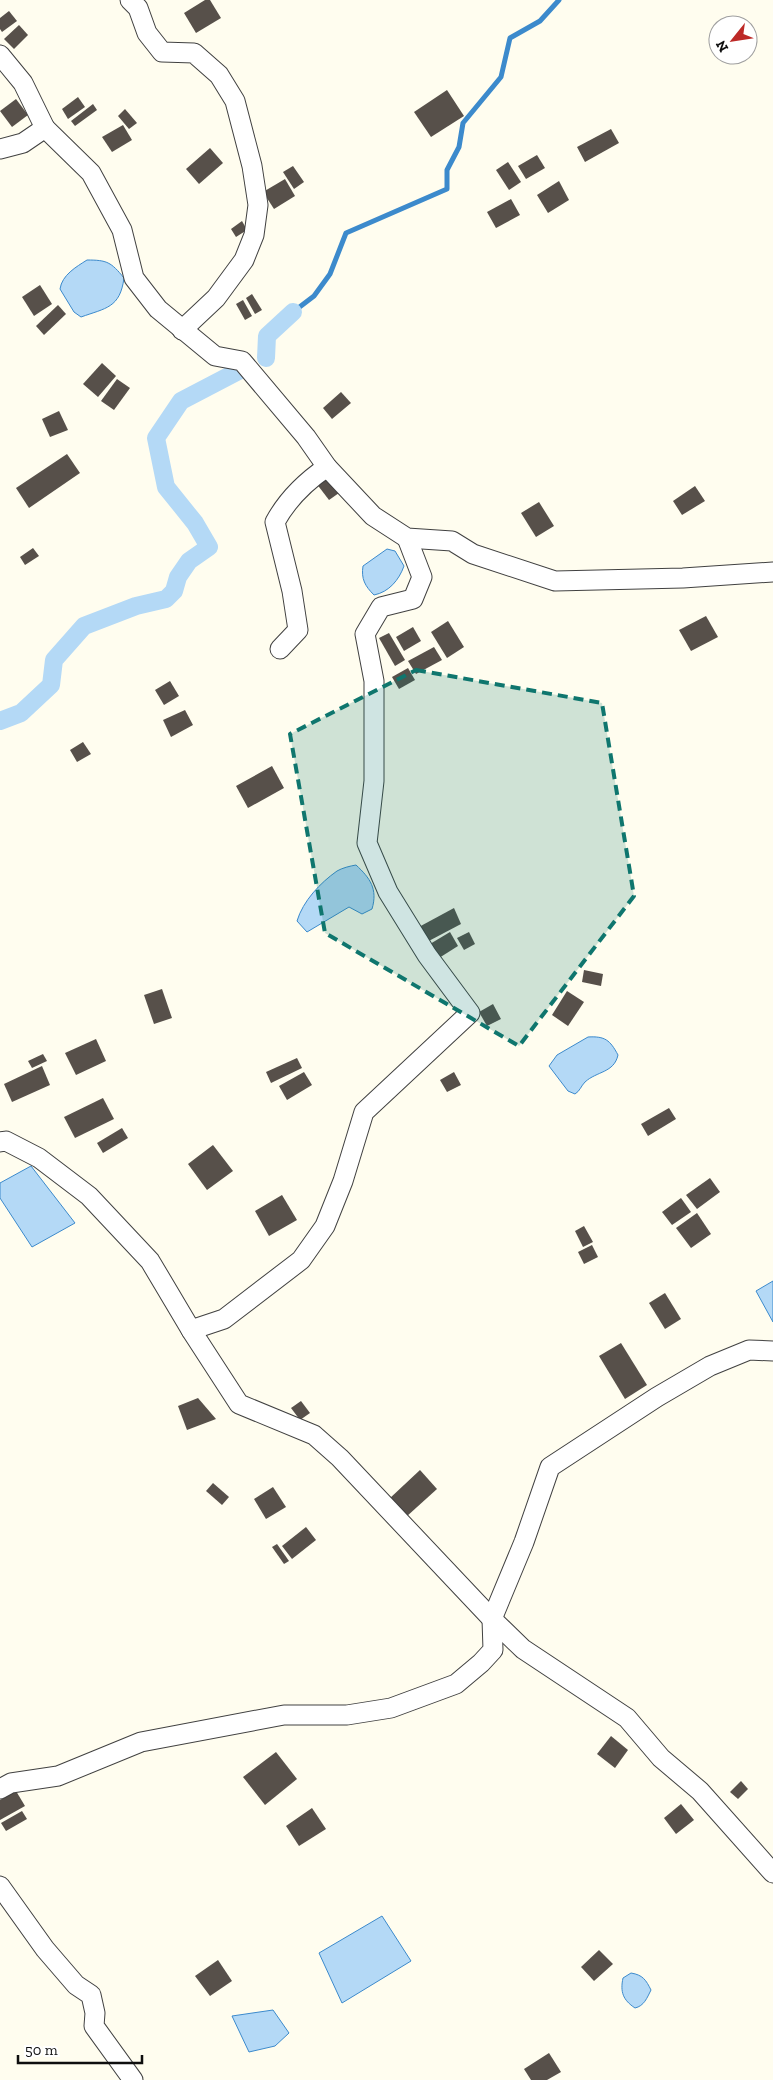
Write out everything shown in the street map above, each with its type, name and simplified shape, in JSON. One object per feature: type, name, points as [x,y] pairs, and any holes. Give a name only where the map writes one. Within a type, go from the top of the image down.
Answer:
[{"type":"street","points":[[130,0],[138,8],[147,33],[162,52],[194,53],[219,75],[235,101],[252,166],[257,197],[258,205],[254,235],[244,260],[216,298],[182,330]]},
{"type":"street","points":[[0,54],[23,83],[45,128],[91,173],[122,230],[134,278],[158,309],[215,356],[242,361],[306,437],[326,468],[373,516],[407,538],[452,541],[473,554],[555,581],[683,578],[773,572]]},
{"type":"street","points":[[0,149],[24,143],[45,128]]},
{"type":"street","points":[[280,649],[298,630],[292,591],[275,522],[284,506],[311,478],[326,468]]},
{"type":"street","points":[[191,1330],[224,1319],[300,1260],[325,1226],[343,1180],[364,1112],[470,1013],[427,955],[388,892],[367,843],[374,781],[374,681],[365,634],[381,607],[414,599],[422,577],[407,538]]},
{"type":"street","points":[[0,1142],[6,1141],[39,1158],[89,1196],[150,1261],[191,1330],[239,1404],[314,1435],[340,1458],[492,1619],[523,1649],[627,1718],[661,1758],[700,1791],[773,1873]]},
{"type":"street","points":[[0,1789],[12,1783],[58,1776],[141,1742],[284,1715],[347,1715],[391,1708],[456,1684],[493,1650],[492,1619],[524,1542],[550,1467],[658,1396],[710,1366],[749,1350],[773,1351]]},
{"type":"street","points":[[0,1886],[45,1949],[76,1985],[91,1995],[96,2014],[94,2026],[134,2080]]},
{"type":"highlighted area","points":[[416,670],[602,703],[634,896],[519,1046],[325,933],[290,734]]},
{"type":"water","points":[[87,260],[104,261],[116,268],[124,278],[122,288],[115,301],[105,309],[81,317],[74,312],[60,289],[67,276]]},
{"type":"water","points":[[387,549],[395,551],[404,566],[393,585],[374,595],[364,582],[363,566]]},
{"type":"water","points":[[356,865],[372,884],[374,902],[372,909],[362,914],[349,907],[307,932],[297,921],[303,906],[324,881],[337,871]]},
{"type":"water","points":[[588,1037],[603,1038],[609,1042],[618,1055],[616,1061],[609,1069],[590,1078],[575,1094],[568,1091],[549,1066],[557,1055]]},
{"type":"water","points":[[31,1166],[75,1223],[32,1247],[0,1198],[0,1183]]},
{"type":"water","points":[[773,1281],[773,1322],[756,1291]]},
{"type":"water","points":[[382,1916],[411,1961],[342,2003],[319,1953]]},
{"type":"water","points":[[631,1973],[644,1978],[651,1990],[643,2004],[635,2008],[625,1999],[622,1992],[623,1978]]},
{"type":"water","points":[[273,2010],[289,2033],[275,2046],[249,2052],[232,2016]]},
{"type":"building","points":[[205,0],[210,0],[221,18],[196,33],[184,13]]},
{"type":"building","points":[[9,11],[17,21],[2,32],[0,29],[0,18]]},
{"type":"building","points":[[19,25],[28,35],[14,49],[4,39]]},
{"type":"building","points":[[447,90],[464,116],[431,137],[414,112]]},
{"type":"building","points":[[78,97],[85,107],[68,119],[62,109]]},
{"type":"building","points":[[16,99],[28,115],[12,127],[0,111]]},
{"type":"building","points":[[93,104],[97,110],[75,126],[71,121]]},
{"type":"building","points":[[125,109],[137,123],[129,129],[118,116]]},
{"type":"building","points":[[123,125],[132,140],[112,152],[102,137]]},
{"type":"building","points":[[611,129],[619,143],[585,162],[577,147]]},
{"type":"building","points":[[210,148],[223,163],[199,184],[186,169]]},
{"type":"building","points":[[537,155],[545,168],[526,179],[518,166]]},
{"type":"building","points":[[508,162],[521,182],[509,190],[496,170]]},
{"type":"building","points":[[293,166],[304,182],[294,189],[283,172]]},
{"type":"building","points":[[285,179],[295,196],[274,209],[263,192]]},
{"type":"building","points":[[559,181],[569,200],[548,213],[537,195]]},
{"type":"building","points":[[511,199],[520,215],[496,228],[487,212]]},
{"type":"building","points":[[242,221],[247,230],[236,237],[231,229]]},
{"type":"building","points":[[40,285],[52,304],[34,316],[22,297]]},
{"type":"building","points":[[252,294],[262,310],[255,314],[246,298]]},
{"type":"building","points":[[243,300],[252,316],[245,320],[236,304]]},
{"type":"building","points":[[58,305],[66,314],[44,335],[36,326]]},
{"type":"building","points":[[102,363],[116,376],[98,397],[83,384]]},
{"type":"building","points":[[117,379],[130,388],[114,410],[101,401]]},
{"type":"building","points":[[341,392],[351,403],[332,419],[323,408]]},
{"type":"building","points":[[59,411],[68,430],[50,437],[42,419]]},
{"type":"building","points":[[67,454],[80,473],[29,508],[16,488]]},
{"type":"building","points":[[326,475],[339,493],[329,500],[316,483]]},
{"type":"building","points":[[695,486],[705,501],[682,515],[673,501]]},
{"type":"building","points":[[539,502],[554,526],[536,537],[521,513]]},
{"type":"building","points":[[33,548],[39,556],[25,565],[20,557]]},
{"type":"building","points":[[706,616],[718,637],[691,651],[679,630]]},
{"type":"building","points":[[448,621],[464,647],[447,658],[431,632]]},
{"type":"building","points":[[413,627],[421,641],[404,651],[396,637]]},
{"type":"building","points":[[389,633],[405,660],[395,666],[379,638]]},
{"type":"building","points":[[434,647],[442,660],[416,674],[408,661]]},
{"type":"building","points":[[408,668],[415,680],[399,689],[392,677]]},
{"type":"building","points":[[170,681],[179,696],[164,705],[155,690]]},
{"type":"building","points":[[185,710],[193,725],[171,737],[163,720]]},
{"type":"building","points":[[83,742],[91,754],[77,762],[70,750]]},
{"type":"building","points":[[272,766],[284,788],[248,808],[236,786]]},
{"type":"building","points":[[454,908],[461,924],[425,943],[417,928]]},
{"type":"building","points":[[450,932],[458,946],[439,958],[430,944]]},
{"type":"building","points":[[469,932],[475,944],[464,950],[457,938]]},
{"type":"building","points":[[584,970],[603,974],[601,986],[582,982]]},
{"type":"building","points":[[162,989],[172,1018],[154,1024],[144,995]]},
{"type":"building","points":[[567,991],[584,1002],[568,1026],[552,1015]]},
{"type":"building","points":[[493,1004],[501,1019],[487,1026],[479,1012]]},
{"type":"building","points":[[96,1039],[106,1061],[76,1075],[65,1053]]},
{"type":"building","points":[[43,1054],[47,1061],[32,1068],[28,1061]]},
{"type":"building","points":[[297,1058],[302,1068],[271,1083],[266,1072]]},
{"type":"building","points":[[42,1066],[50,1085],[12,1102],[4,1084]]},
{"type":"building","points":[[304,1072],[312,1085],[287,1100],[279,1086]]},
{"type":"building","points":[[454,1072],[461,1085],[447,1092],[440,1080]]},
{"type":"building","points":[[103,1098],[114,1119],[75,1138],[64,1117]]},
{"type":"building","points":[[669,1108],[676,1119],[648,1136],[641,1124]]},
{"type":"building","points":[[122,1128],[128,1138],[103,1153],[97,1143]]},
{"type":"building","points":[[213,1145],[233,1171],[207,1190],[188,1164]]},
{"type":"building","points":[[710,1178],[720,1192],[697,1209],[686,1195]]},
{"type":"building","points":[[282,1195],[297,1220],[269,1236],[255,1211]]},
{"type":"building","points":[[681,1198],[691,1212],[672,1225],[662,1212]]},
{"type":"building","points":[[697,1213],[711,1234],[691,1248],[676,1228]]},
{"type":"building","points":[[584,1226],[593,1242],[583,1247],[575,1231]]},
{"type":"building","points":[[592,1245],[598,1257],[584,1264],[578,1252]]},
{"type":"building","points":[[665,1293],[681,1319],[665,1329],[649,1303]]},
{"type":"building","points":[[621,1343],[647,1385],[625,1399],[599,1356]]},
{"type":"building","points":[[198,1398],[216,1419],[187,1430],[178,1406]]},
{"type":"building","points":[[301,1401],[310,1413],[300,1420],[291,1408]]},
{"type":"building","points":[[420,1470],[437,1489],[406,1517],[389,1499]]},
{"type":"building","points":[[213,1483],[229,1497],[222,1505],[206,1491]]},
{"type":"building","points":[[273,1487],[286,1507],[266,1519],[254,1499]]},
{"type":"building","points":[[306,1527],[316,1540],[292,1559],[282,1546]]},
{"type":"building","points":[[277,1544],[289,1561],[284,1564],[272,1547]]},
{"type":"building","points":[[611,1736],[628,1750],[615,1768],[597,1754]]},
{"type":"building","points":[[276,1752],[297,1779],[265,1805],[243,1777]]},
{"type":"building","points":[[741,1781],[748,1789],[738,1799],[730,1792]]},
{"type":"building","points":[[16,1791],[25,1806],[0,1820],[0,1800]]},
{"type":"building","points":[[681,1804],[694,1820],[676,1834],[664,1818]]},
{"type":"building","points":[[312,1808],[326,1829],[299,1846],[286,1826]]},
{"type":"building","points":[[22,1811],[27,1819],[6,1831],[1,1823]]},
{"type":"building","points":[[599,1950],[613,1964],[594,1981],[581,1967]]},
{"type":"building","points":[[218,1960],[232,1981],[210,1996],[195,1976]]},
{"type":"building","points":[[549,2053],[561,2072],[547,2080],[531,2080],[524,2069]]},
{"type":"waterway","points":[[293,312],[314,296],[330,274],[346,233],[447,189],[447,170],[459,147],[463,123],[501,77],[510,38],[540,21],[559,0]]},
{"type":"waterway","points":[[266,358],[267,336],[293,312]]},
{"type":"waterway","points":[[0,721],[21,713],[51,685],[54,660],[84,626],[136,606],[166,599],[174,591],[178,577],[189,561],[209,547],[195,523],[166,487],[156,438],[181,401],[248,366]]}]
